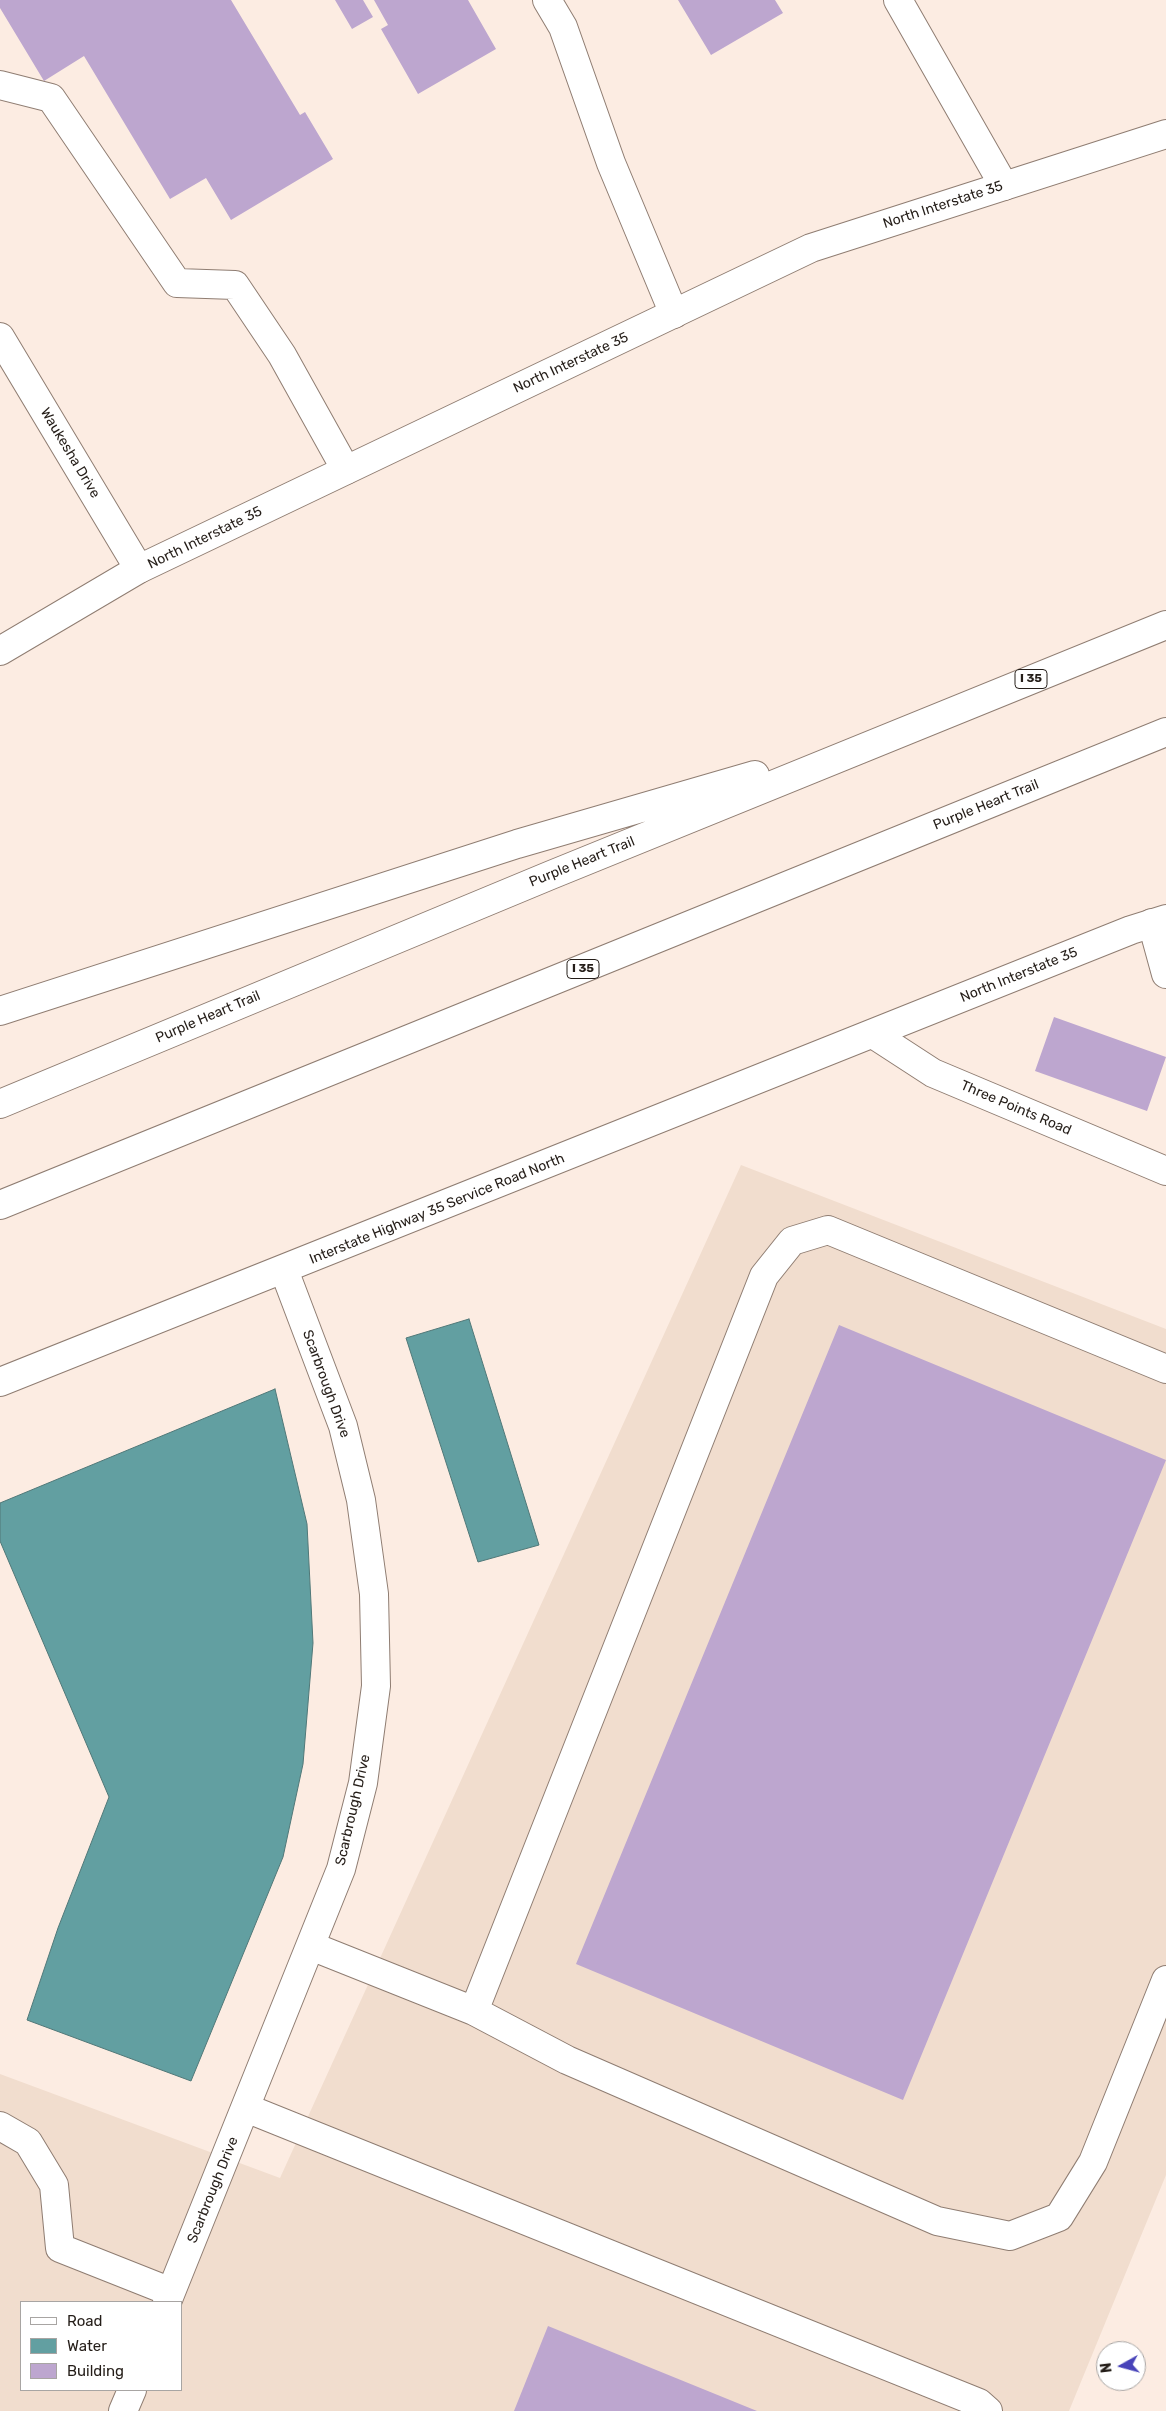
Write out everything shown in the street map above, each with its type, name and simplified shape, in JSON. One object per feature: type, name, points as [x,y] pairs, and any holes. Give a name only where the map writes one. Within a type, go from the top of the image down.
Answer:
[{"type":"main road","points":[[547,0],[563,27],[611,163],[674,314]]},
{"type":"main road","points":[[898,0],[1004,186]]},
{"type":"main road","points":[[0,84],[51,98],[177,283],[235,285],[282,355],[346,470]]},
{"type":"main road","name":"North Interstate 35","points":[[0,651],[139,569],[811,248],[1166,134]]},
{"type":"main road","name":"Waukesha Drive","points":[[0,337],[139,569]]},
{"type":"main road","name":"Purple Heart Trail","points":[[0,1104],[896,734],[1166,625]]},
{"type":"main road","name":"Purple Heart Trail","points":[[0,1205],[1166,732]]},
{"type":"main road","points":[[0,1011],[517,844],[896,734]]},
{"type":"main road","points":[[1159,921],[1166,974]]},
{"type":"main road","name":"North Interstate 35","points":[[873,1034],[1159,921]]},
{"type":"main road","name":"Three Points Road","points":[[873,1034],[933,1074],[1166,1171]]},
{"type":"main road","name":"Interstate Highway 35 Service Road North","points":[[0,1382],[873,1034]]},
{"type":"main road","points":[[474,2010],[764,1276],[792,1241],[828,1230],[1166,1368]]},
{"type":"main road","name":"Scarbrough Drive","points":[[169,2297],[311,1946],[340,1869],[363,1783],[376,1686],[374,1594],[361,1500],[343,1426],[284,1270]]},
{"type":"main road","points":[[311,1946],[474,2010],[567,2060],[937,2220],[1010,2236],[1059,2217],[1094,2162],[1166,1980]]},
{"type":"main road","points":[[246,2108],[979,2402],[988,2411]]},
{"type":"main road","points":[[0,2126],[28,2142],[54,2185],[60,2248],[169,2297]]},
{"type":"main road","points":[[123,2411],[132,2391]]},
{"type":"shaded area","points":[[741,1165],[1166,1329],[1166,2175],[1098,2341],[1096,2341],[1096,2345],[1069,2411],[0,2411],[0,2074],[280,2178]]},
{"type":"water","points":[[469,1319],[539,1545],[478,1562],[406,1338]]},
{"type":"water","points":[[275,1389],[307,1524],[313,1643],[303,1764],[283,1857],[191,2081],[27,2020],[58,1928],[109,1797],[0,1541],[0,1503]]},
{"type":"building","points":[[0,0],[231,0],[300,115],[305,112],[333,159],[231,220],[206,178],[170,199],[84,56],[44,81],[0,8]]},
{"type":"building","points":[[335,0],[363,0],[373,17],[352,29]]},
{"type":"building","points":[[374,0],[468,0],[496,49],[418,94],[381,29],[388,25]]},
{"type":"building","points":[[678,0],[775,0],[783,13],[711,55]]},
{"type":"building","points":[[1054,1017],[1166,1057],[1147,1111],[1035,1071]]},
{"type":"building","points":[[839,1325],[1166,1460],[903,2100],[576,1964]]},
{"type":"building","points":[[548,2326],[757,2411],[514,2411]]}]
